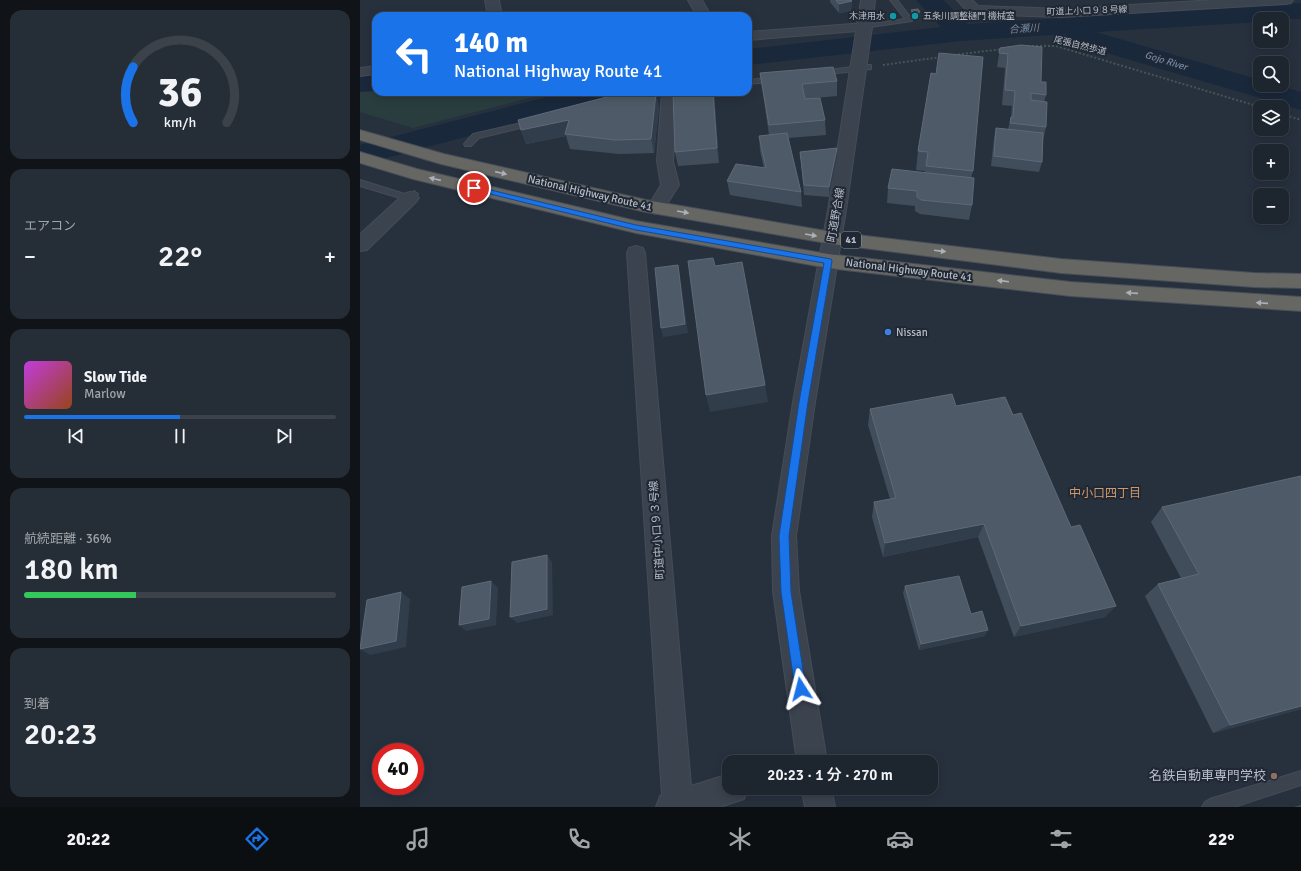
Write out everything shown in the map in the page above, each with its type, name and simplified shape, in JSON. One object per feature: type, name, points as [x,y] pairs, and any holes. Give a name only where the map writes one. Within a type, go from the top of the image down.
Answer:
[{"type":"highway","name":"National Highway Route 41","points":[[360,134],[441,159],[656,208],[832,238],[1061,266],[1246,279],[1301,281]]},
{"type":"highway","name":"National Highway Route 41","points":[[364,159],[413,174],[636,227],[828,261],[1071,289],[1301,304]]},
{"type":"street","points":[[492,0],[494,12]]},
{"type":"street","points":[[695,0],[702,12]]},
{"type":"street","name":"町道野合線","points":[[811,755],[786,592],[784,554],[787,515],[804,402],[862,67],[868,0]]},
{"type":"street","name":"町道上小口９８号線","points":[[964,0],[974,10],[1286,0]]},
{"type":"street","points":[[752,36],[865,28]]},
{"type":"street","points":[[360,72],[372,70]]},
{"type":"street","points":[[656,208],[670,185],[665,161],[670,96]]},
{"type":"street","points":[[360,245],[412,196]]},
{"type":"street","name":"町道中小口９３号線","points":[[636,253],[656,516],[675,806]]},
{"type":"street","points":[[675,806],[722,791]]},
{"type":"street","points":[[817,795],[820,807]]},
{"type":"lane","points":[[865,28],[910,20],[893,0]]},
{"type":"lane","points":[[811,74],[862,67]]},
{"type":"lane","points":[[752,82],[788,77]]},
{"type":"lane","points":[[637,97],[644,96]]},
{"type":"lane","points":[[468,144],[476,136],[545,119]]},
{"type":"lane","points":[[360,183],[412,196]]},
{"type":"lane","points":[[1210,807],[1301,778]]},
{"type":"path","name":"尾張自然歩道","points":[[1028,46],[1051,46],[1072,50],[1253,105]]},
{"type":"path","points":[[954,55],[1006,49]]},
{"type":"path","points":[[862,67],[947,56]]},
{"type":"path","points":[[1289,116],[1301,120]]},
{"type":"green space","points":[[372,90],[372,96],[537,96],[413,128],[360,112],[360,91]]},
{"type":"building","points":[[836,0],[850,0],[852,1],[839,4]]},
{"type":"building","points":[[918,9],[920,12],[914,13],[911,10]]},
{"type":"building","points":[[1021,45],[1042,47],[1041,82],[1046,82],[1046,95],[1031,93],[1031,100],[1047,102],[1046,127],[1010,123],[1011,117],[1013,117],[1015,91],[1005,90],[1008,54],[999,53],[1000,48]]},
{"type":"building","points":[[939,53],[983,57],[973,171],[926,166],[928,152],[918,151],[931,73],[936,74]]},
{"type":"building","points":[[833,67],[837,81],[802,84],[805,99],[820,98],[825,120],[769,125],[760,73]]},
{"type":"building","points":[[611,96],[656,96],[651,139],[615,140],[565,134],[569,120],[521,130],[518,120]]},
{"type":"building","points":[[673,96],[713,96],[717,148],[675,152]]},
{"type":"building","points":[[996,128],[1043,133],[1042,162],[994,156]]},
{"type":"building","points":[[787,133],[801,192],[727,181],[736,164],[766,168],[759,136]]},
{"type":"building","points":[[837,148],[829,187],[804,185],[800,152]]},
{"type":"building","points":[[892,169],[974,178],[972,205],[921,200],[917,197],[917,191],[888,188]]},
{"type":"building","points":[[713,258],[715,266],[742,262],[765,385],[706,395],[688,261]]},
{"type":"building","points":[[678,265],[685,324],[661,328],[655,268]]},
{"type":"building","points":[[952,394],[956,406],[1005,397],[1013,415],[1021,413],[1071,527],[1080,525],[1116,606],[1021,626],[984,524],[885,543],[874,502],[896,498],[870,409]]},
{"type":"building","points":[[1301,476],[1301,706],[1230,725],[1158,584],[1199,574],[1162,507]]},
{"type":"building","points":[[547,555],[547,609],[510,617],[512,562]]},
{"type":"building","points":[[959,576],[971,614],[982,611],[988,630],[921,644],[905,586]]},
{"type":"building","points":[[491,581],[489,619],[459,625],[462,587]]},
{"type":"building","points":[[401,592],[396,641],[360,649],[367,600]]},
{"type":"waterway","name":"Gojo River","points":[[929,0],[961,33]]},
{"type":"waterway","name":"合瀬川","points":[[961,33],[1301,11]]},
{"type":"waterway","name":"合瀬川","points":[[752,57],[961,33]]},
{"type":"waterway","name":"Gojo River","points":[[1079,36],[1301,101]]},
{"type":"waterway","name":"合瀬川","points":[[360,83],[372,82]]},
{"type":"waterway","points":[[360,155],[586,96]]},
{"type":"place","name":"木津用水","points":[[893,16]]},
{"type":"place","name":"五条川調整樋門 機械室","points":[[915,16]]},
{"type":"place","name":"Nissan","points":[[888,332]]},
{"type":"place","name":"名鉄自動車専門学校","points":[[1274,776]]},
{"type":"district","name":"中小口四丁目","points":[[1105,493]]},
{"type":"route","points":[[474,188],[636,227],[828,261],[804,402],[784,536],[784,573],[786,592],[801,689]]}]
